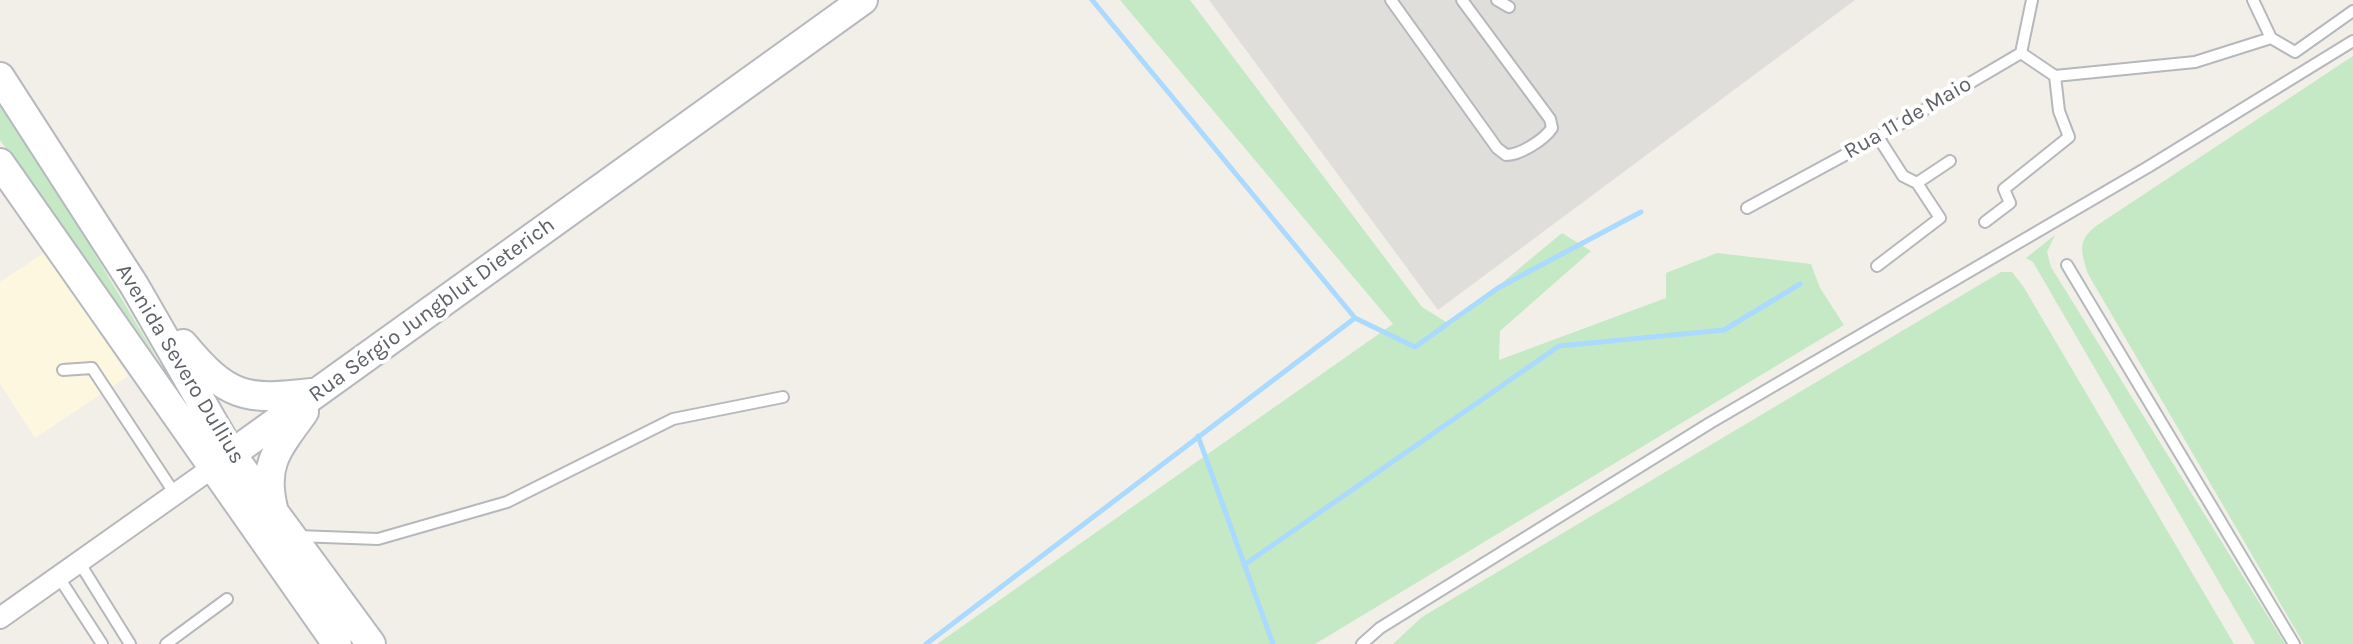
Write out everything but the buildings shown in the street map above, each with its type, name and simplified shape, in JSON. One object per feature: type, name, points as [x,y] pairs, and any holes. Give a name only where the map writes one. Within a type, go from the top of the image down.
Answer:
[{"type":"main road","name":"Rua Sérgio Jungblut Dieterich","points":[[222,462],[863,0]]},
{"type":"main road","name":"Avenida Severo Dullius","points":[[0,77],[134,285],[222,462],[282,524],[371,644]]},
{"type":"main road","name":"Avenida Severo Dullius","points":[[0,163],[222,462],[337,644]]},
{"type":"main road","points":[[134,285],[224,387],[255,398],[317,393]]},
{"type":"main road","points":[[282,524],[268,487],[269,467],[317,393]]},
{"type":"street","name":"Rua Sérgio Jungblut Dieterich","points":[[0,618],[222,462]]},
{"type":"lane","points":[[1391,0],[1497,148],[1506,155],[1514,155],[1547,134],[1552,128],[1550,119],[1462,0]]},
{"type":"lane","points":[[1497,0],[1509,7]]},
{"type":"lane","points":[[2032,0],[2021,53],[2055,76],[2195,62],[2271,38]]},
{"type":"lane","points":[[2253,0],[2271,38],[2295,52],[2353,11]]},
{"type":"lane","points":[[1362,644],[1380,628],[1710,423],[2148,167],[2353,41]]},
{"type":"lane","name":"Rua 11 de Maio","points":[[1747,208],[1878,137],[2021,53]]},
{"type":"lane","points":[[1985,222],[2010,203],[2004,189],[2069,137],[2059,111],[2055,76]]},
{"type":"lane","points":[[1877,266],[1940,218],[1917,183],[1903,176],[1878,137]]},
{"type":"lane","points":[[1917,183],[1950,161]]},
{"type":"lane","points":[[2067,265],[2294,644]]},
{"type":"lane","points":[[63,370],[92,368],[175,494]]},
{"type":"lane","points":[[282,524],[378,539],[507,502],[673,419],[783,397]]},
{"type":"lane","points":[[79,562],[130,644]]},
{"type":"lane","points":[[58,576],[102,644]]},
{"type":"lane","points":[[166,644],[227,599]]},
{"type":"shaded area","points":[[1209,0],[1855,0],[1438,310]]},
{"type":"shaded area","points":[[47,251],[128,376],[35,438],[0,384],[0,282]]},
{"type":"green space","points":[[1120,0],[1190,0],[1422,307],[1451,325],[1562,233],[1591,251],[1500,331],[1499,360],[1666,298],[1666,273],[1717,253],[1811,264],[1820,288],[1844,325],[1315,644],[937,644],[1393,324]]},
{"type":"green space","points":[[2353,56],[2353,644],[2304,644],[2088,274],[2082,247],[2096,226]]},
{"type":"green space","points":[[0,96],[157,358],[0,140]]},
{"type":"green space","points":[[2055,235],[2047,252],[2051,267],[2285,644],[2255,644],[2033,262],[2026,258]]},
{"type":"green space","points":[[2001,272],[2012,272],[2023,286],[2234,644],[1393,644],[1422,617]]},
{"type":"waterway","points":[[926,644],[1355,318],[1092,0]]},
{"type":"waterway","points":[[1355,318],[1415,347],[1498,288],[1641,212]]},
{"type":"waterway","points":[[1244,565],[1559,346],[1724,330],[1800,284]]},
{"type":"waterway","points":[[1198,436],[1273,644]]}]
